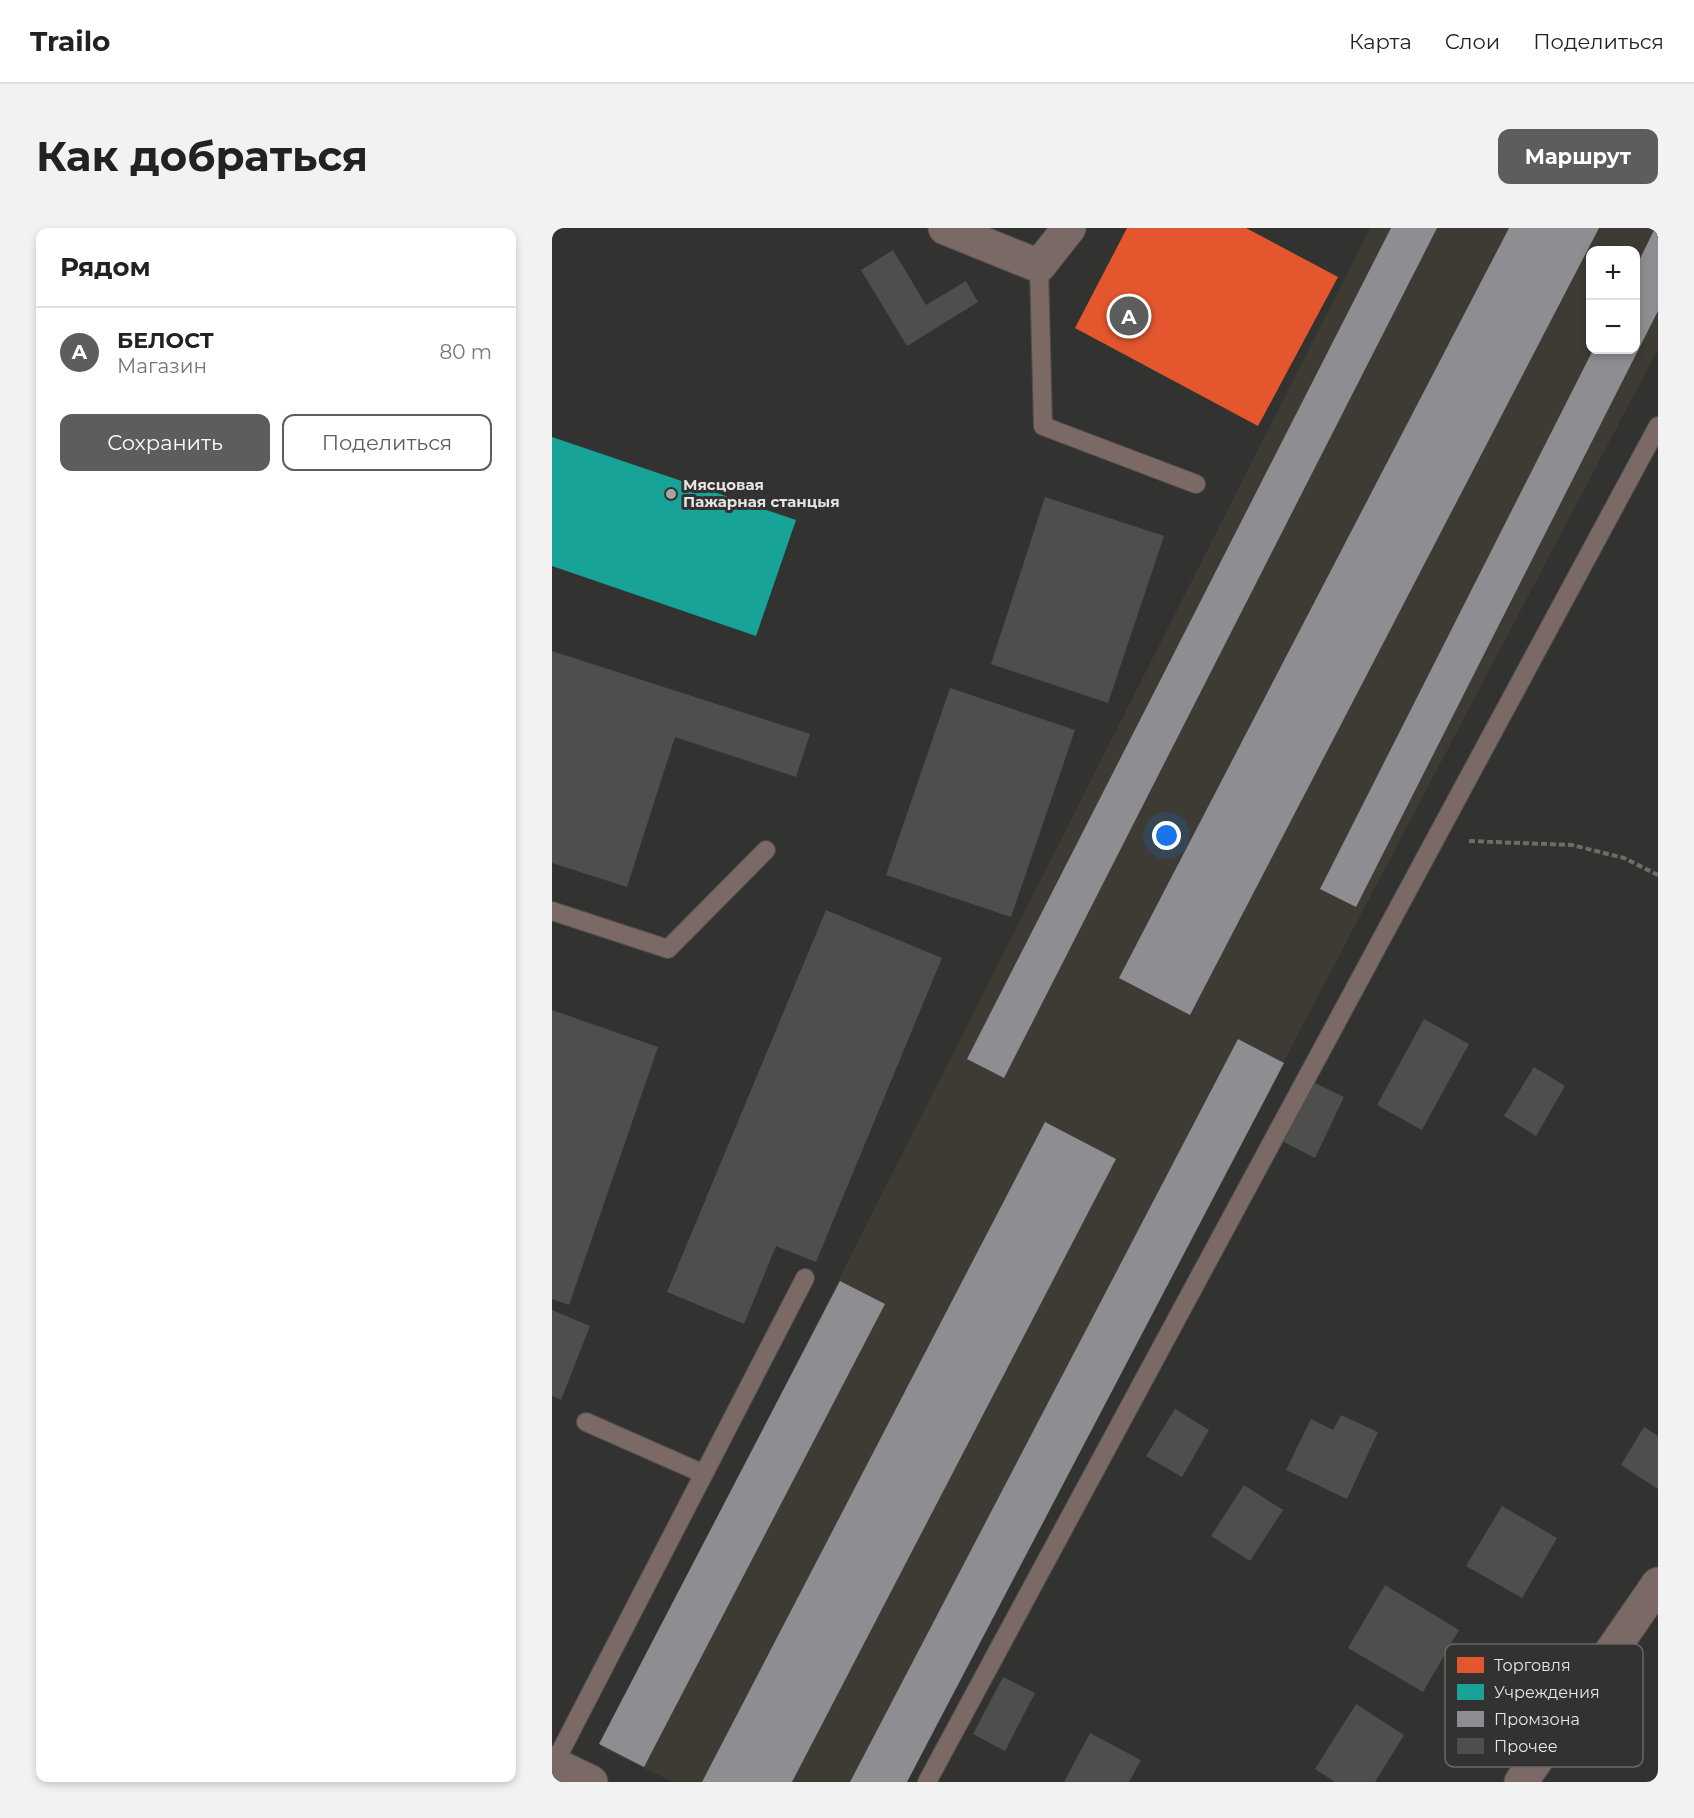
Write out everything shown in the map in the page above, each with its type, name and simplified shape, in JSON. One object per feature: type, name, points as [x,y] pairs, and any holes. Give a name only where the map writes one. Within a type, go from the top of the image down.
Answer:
[{"type":"street","points":[[945,228],[1039,266],[1069,228]]},
{"type":"street","points":[[1616,1644],[1658,1584]]},
{"type":"street","points":[[1521,1782],[1531,1767]]},
{"type":"lane","points":[[1039,266],[1043,426],[1196,484]]},
{"type":"lane","points":[[927,1782],[1658,426]]},
{"type":"lane","points":[[552,911],[668,950],[766,850]]},
{"type":"lane","points":[[566,1773],[704,1474],[805,1278]]},
{"type":"lane","points":[[586,1422],[704,1474]]},
{"type":"path","points":[[1430,847],[1467,840],[1572,845],[1624,858],[1658,875]]},
{"type":"shaded area","points":[[1370,228],[1658,228],[1658,349],[905,1782],[673,1782],[602,1748]]},
{"type":"building: Торговля","points":[[1127,228],[1246,228],[1338,277],[1258,426],[1075,328]]},
{"type":"building: Учреждения","points":[[552,437],[796,520],[756,636],[552,566]]},
{"type":"building: Промзона","points":[[1391,228],[1437,228],[1004,1078],[967,1059]]},
{"type":"building: Промзона","points":[[1509,228],[1599,228],[1590,246],[1586,246],[1586,253],[1190,1015],[1119,978]]},
{"type":"building: Промзона","points":[[1655,228],[1658,228],[1658,311],[1640,347],[1640,300],[1640,259]]},
{"type":"building: Промзона","points":[[1591,354],[1636,354],[1356,907],[1320,889]]},
{"type":"building: Промзона","points":[[1238,1039],[1284,1063],[907,1782],[850,1782]]},
{"type":"building: Промзона","points":[[1045,1122],[1116,1159],[792,1782],[702,1782]]},
{"type":"building: Промзона","points":[[840,1281],[885,1304],[644,1767],[599,1744]]},
{"type":"building: Прочее","points":[[893,250],[926,305],[966,281],[978,302],[907,346],[861,270]]},
{"type":"building: Прочее","points":[[1045,497],[1164,536],[1108,703],[991,664]]},
{"type":"building: Прочее","points":[[552,651],[810,734],[796,777],[675,737],[627,887],[552,863]]},
{"type":"building: Прочее","points":[[950,688],[1075,730],[1011,917],[886,875]]},
{"type":"building: Прочее","points":[[826,910],[942,958],[816,1262],[776,1246],[744,1324],[667,1292]]},
{"type":"building: Прочее","points":[[552,1010],[658,1047],[569,1305],[552,1299]]},
{"type":"building: Прочее","points":[[1424,1019],[1469,1044],[1422,1130],[1377,1105]]},
{"type":"building: Прочее","points":[[1534,1067],[1565,1086],[1536,1136],[1504,1116]]},
{"type":"building: Прочее","points":[[1311,1081],[1344,1097],[1315,1158],[1282,1141]]},
{"type":"building: Прочее","points":[[552,1310],[590,1326],[561,1400],[552,1396]]},
{"type":"building: Прочее","points":[[1175,1409],[1209,1430],[1182,1477],[1146,1456]]},
{"type":"building: Прочее","points":[[1341,1415],[1378,1432],[1347,1499],[1286,1470],[1311,1419],[1333,1430]]},
{"type":"building: Прочее","points":[[1644,1427],[1658,1436],[1658,1489],[1621,1465]]},
{"type":"building: Прочее","points":[[1244,1485],[1283,1510],[1250,1561],[1211,1536]]},
{"type":"building: Прочее","points":[[1502,1506],[1557,1538],[1522,1598],[1466,1566]]},
{"type":"building: Прочее","points":[[1385,1585],[1459,1630],[1451,1644],[1445,1644],[1445,1654],[1423,1692],[1348,1648]]},
{"type":"building: Прочее","points":[[1003,1677],[1035,1693],[1005,1751],[973,1734]]},
{"type":"building: Прочее","points":[[1356,1704],[1404,1735],[1375,1782],[1335,1782],[1315,1769]]},
{"type":"building: Прочее","points":[[1090,1733],[1141,1760],[1129,1782],[1064,1782]]},
{"type":"place","name":"БЕЛОСТ","points":[[1129,316]]},
{"type":"place","name":"Мясцовая Пажарная станцыя","points":[[671,494]]}]
